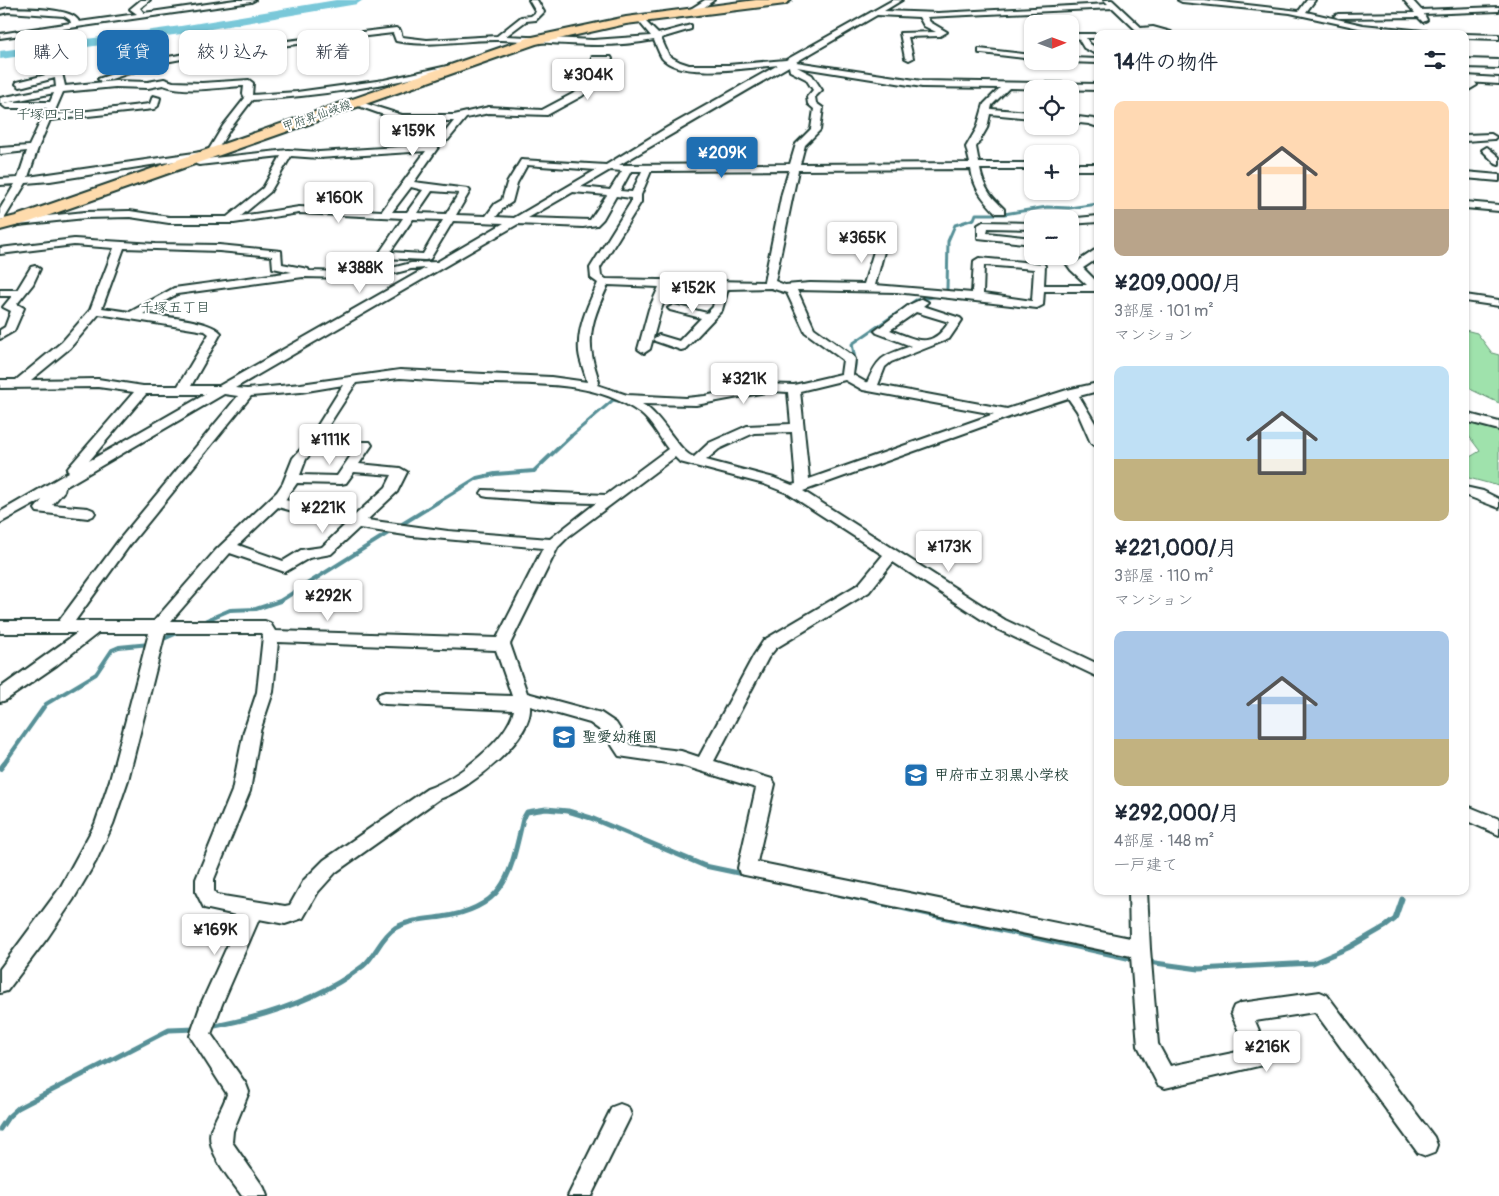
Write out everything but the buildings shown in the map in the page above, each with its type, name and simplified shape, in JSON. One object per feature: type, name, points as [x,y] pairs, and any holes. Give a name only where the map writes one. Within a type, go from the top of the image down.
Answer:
[{"type":"main road","name":"甲府昇仙峡線","points":[[3,222],[211,154],[569,30],[640,18],[785,0]]},
{"type":"street","points":[[0,17],[16,0]]},
{"type":"street","points":[[142,17],[139,10],[134,9],[146,0]]},
{"type":"street","points":[[0,36],[251,0]]},
{"type":"street","points":[[499,38],[524,19],[533,18],[540,12],[533,0]]},
{"type":"street","points":[[692,12],[710,0]]},
{"type":"street","points":[[0,518],[898,0]]},
{"type":"street","points":[[1108,0],[1137,30]]},
{"type":"street","points":[[1182,0],[1253,4],[1318,18],[1326,23],[1366,30]]},
{"type":"street","points":[[1302,14],[1311,0]]},
{"type":"street","points":[[1408,0],[1420,14],[1427,30]]},
{"type":"street","points":[[875,14],[921,14],[1114,6]]},
{"type":"street","points":[[1326,23],[1348,15],[1499,10]]},
{"type":"street","points":[[4,11],[66,14],[74,19],[76,26]]},
{"type":"street","points":[[909,58],[903,36],[940,34],[943,32],[926,24],[921,14]]},
{"type":"street","points":[[640,18],[656,36],[666,56],[683,66],[728,67],[775,62],[922,84],[1094,87]]},
{"type":"street","points":[[60,89],[113,76],[165,60],[266,44],[315,41],[396,30],[399,39],[427,42],[499,38],[533,41],[620,42],[656,36],[688,27]]},
{"type":"street","points":[[1080,36],[1094,36]]},
{"type":"street","points":[[1080,36],[1087,46],[1094,50]]},
{"type":"street","points":[[1469,36],[1499,37]]},
{"type":"street","points":[[982,51],[1024,57]]},
{"type":"street","points":[[354,103],[402,118],[462,117],[490,110],[548,112],[579,94],[596,80],[608,59],[595,59]]},
{"type":"street","points":[[1079,60],[1094,61]]},
{"type":"street","points":[[1469,62],[1499,64]]},
{"type":"street","points":[[772,285],[769,281],[769,275],[786,193],[801,144],[815,130],[819,108],[812,104],[811,97],[818,90],[809,77],[793,69],[791,63]]},
{"type":"street","points":[[0,182],[22,181],[211,154],[226,128],[249,98],[297,95],[384,83],[461,66]]},
{"type":"street","points":[[20,84],[58,74],[61,84],[48,118],[33,148],[22,181],[3,222],[85,215],[130,214],[169,220],[230,220],[300,210],[513,222],[593,223],[598,219],[628,168]]},
{"type":"street","points":[[1469,82],[1499,81]]},
{"type":"street","points":[[0,101],[32,92],[115,84],[148,85],[164,82],[172,85],[202,86],[249,83],[247,94],[249,98]]},
{"type":"street","points":[[1000,211],[984,195],[978,182],[971,147],[982,128],[988,104],[1004,90],[1005,86]]},
{"type":"street","points":[[48,118],[154,106],[156,98]]},
{"type":"street","points":[[0,105],[54,104]]},
{"type":"street","points":[[986,111],[1024,114]]},
{"type":"street","points":[[385,214],[422,166],[437,141],[445,138],[462,117]]},
{"type":"street","points":[[1079,119],[1094,122]]},
{"type":"street","points":[[1469,138],[1491,137]]},
{"type":"street","points":[[0,151],[33,148]]},
{"type":"street","points":[[190,161],[288,153],[320,155],[432,148]]},
{"type":"street","points":[[1487,150],[1499,162]]},
{"type":"street","points":[[230,220],[267,190],[288,153]]},
{"type":"street","points":[[488,220],[499,206],[507,202],[512,183],[524,162],[628,168],[1024,166]]},
{"type":"street","points":[[1079,166],[1094,166]]},
{"type":"street","points":[[648,167],[636,195],[636,202],[595,268],[596,278],[604,282],[772,285],[787,288],[802,286],[869,287],[954,293],[1037,305],[1040,266],[979,260],[977,296]]},
{"type":"street","points":[[1469,175],[1499,178]]},
{"type":"street","points":[[408,184],[465,191],[426,258]]},
{"type":"street","points":[[429,188],[383,255],[443,261]]},
{"type":"street","points":[[577,190],[636,195]]},
{"type":"street","points":[[1469,206],[1499,208]]},
{"type":"street","points":[[1079,220],[1094,219]]},
{"type":"street","points":[[1024,226],[983,225],[982,236],[1024,240]]},
{"type":"street","points":[[0,251],[74,242],[220,248],[277,253],[277,266],[304,271],[302,274]]},
{"type":"street","points":[[21,382],[80,331],[95,310],[120,245]]},
{"type":"street","points":[[869,287],[880,248]]},
{"type":"street","points":[[1075,268],[1094,255]]},
{"type":"street","points":[[132,316],[174,291],[302,274],[348,275],[388,272],[443,261]]},
{"type":"street","points":[[1073,265],[1094,285]]},
{"type":"street","points":[[0,335],[10,329],[18,308],[10,307],[27,284],[35,269]]},
{"type":"street","points":[[590,387],[593,382],[585,348],[586,333],[595,301],[604,282]]},
{"type":"street","points":[[644,349],[655,309],[666,284]]},
{"type":"street","points":[[659,339],[681,346],[718,308],[723,284]]},
{"type":"street","points":[[787,288],[792,291],[809,330],[849,359],[848,376]]},
{"type":"street","points":[[1038,288],[1094,288]]},
{"type":"street","points":[[0,293],[19,293]]},
{"type":"street","points":[[921,345],[881,331],[923,301],[949,297],[954,293]]},
{"type":"street","points":[[1469,299],[1499,303]]},
{"type":"street","points":[[871,387],[880,366],[887,359],[944,337],[956,320],[913,307]]},
{"type":"street","points":[[674,308],[709,317]]},
{"type":"street","points":[[95,310],[208,328],[215,333],[183,389]]},
{"type":"street","points":[[1,384],[21,382],[98,383],[144,390],[222,390],[247,393],[302,388],[400,374],[554,380],[590,387],[634,404],[653,417],[674,451],[685,459],[797,488],[892,554],[1000,624],[1094,669]]},
{"type":"street","points":[[621,398],[688,402],[764,386],[794,389],[848,376]]},
{"type":"street","points":[[848,376],[855,382],[871,387],[1008,413]]},
{"type":"street","points":[[0,984],[31,945],[80,872],[99,835],[113,802],[152,662],[158,627],[227,547],[275,501],[291,479],[300,458],[314,442],[317,434],[352,380]]},
{"type":"street","points":[[797,488],[1008,413],[1094,388]]},
{"type":"street","points":[[794,389],[798,428],[797,488]]},
{"type":"street","points":[[88,513],[42,509],[144,390]]},
{"type":"street","points":[[64,626],[124,543],[247,393]]},
{"type":"street","points":[[1070,394],[1083,412],[1094,435]]},
{"type":"street","points":[[1469,417],[1499,426]]},
{"type":"street","points":[[696,462],[714,446],[752,429],[798,428]]},
{"type":"street","points":[[291,479],[341,480],[365,445]]},
{"type":"street","points":[[0,626],[265,627],[271,636],[265,692],[252,731],[241,792],[205,880],[205,892],[211,902],[285,915],[296,912],[311,886],[330,866],[433,794],[450,788],[491,755],[516,730],[522,712],[502,644],[553,544],[564,533],[674,451]]},
{"type":"street","points":[[227,547],[285,568],[306,553],[326,551],[392,489],[400,472],[350,467]]},
{"type":"street","points":[[1469,492],[1498,503]]},
{"type":"street","points":[[488,493],[608,500]]},
{"type":"street","points":[[275,501],[293,508],[357,522],[427,532],[553,544]]},
{"type":"street","points":[[703,766],[762,655],[770,644],[864,588],[892,554]]},
{"type":"street","points":[[0,696],[51,661],[95,627]]},
{"type":"street","points":[[271,636],[502,644]]},
{"type":"street","points":[[385,698],[520,700],[595,718],[610,728],[625,750],[681,758],[766,784],[746,868],[1140,949]]},
{"type":"street","points":[[1469,814],[1499,827]]},
{"type":"street","points":[[1138,895],[1140,949],[1148,1046],[1165,1078],[1260,1057],[1241,1013],[1320,1002],[1426,1144]]},
{"type":"street","points":[[253,909],[239,946],[203,1026],[238,1092],[235,1105],[221,1134],[221,1146],[256,1196]]},
{"type":"street","points":[[579,1196],[620,1115]]},
{"type":"green space","points":[[1469,331],[1477,333],[1492,353],[1499,355],[1499,403],[1469,387]]},
{"type":"green space","points":[[1471,419],[1499,426],[1499,486],[1469,478],[1469,458],[1480,451],[1469,436],[1469,423]]},
{"type":"waterway","points":[[0,55],[181,30],[357,0]]},
{"type":"waterway","points":[[945,293],[947,289],[948,241],[955,225],[974,219],[976,214],[1004,214],[1047,207],[1069,208],[1094,205]]},
{"type":"waterway","points":[[850,376],[855,365],[852,344],[916,300],[938,296]]},
{"type":"waterway","points":[[570,437],[613,400],[627,403]]},
{"type":"waterway","points":[[697,404],[722,400]]},
{"type":"waterway","points":[[657,404],[687,405]]},
{"type":"waterway","points":[[399,526],[477,478],[495,474],[534,471],[571,436]]},
{"type":"waterway","points":[[202,622],[230,610],[256,609],[280,601],[393,530]]},
{"type":"waterway","points":[[159,641],[182,631]]},
{"type":"waterway","points":[[3,765],[46,704],[96,674],[112,650],[119,647],[150,644]]},
{"type":"waterway","points":[[0,769],[4,764]]},
{"type":"waterway","points":[[210,1027],[290,1006],[328,988],[363,966],[372,957],[386,936],[400,925],[464,912],[480,905],[493,896],[509,872],[523,819],[527,812],[546,809],[568,811],[591,818],[705,866],[743,874]]},
{"type":"waterway","points":[[833,893],[1136,960]]},
{"type":"waterway","points":[[1148,962],[1199,969],[1313,963],[1348,948],[1386,926],[1395,919],[1402,899]]},
{"type":"waterway","points":[[0,1129],[8,1117],[18,1108],[169,1030],[196,1029]]},
{"type":"place","name":"聖愛幼稚園","points":[[564,737]]},
{"type":"place","name":"甲府市立羽黒小学校","points":[[916,775]]},
{"type":"district","name":"千塚四丁目","points":[[51,114]]},
{"type":"district","name":"千塚五丁目","points":[[175,307]]}]
